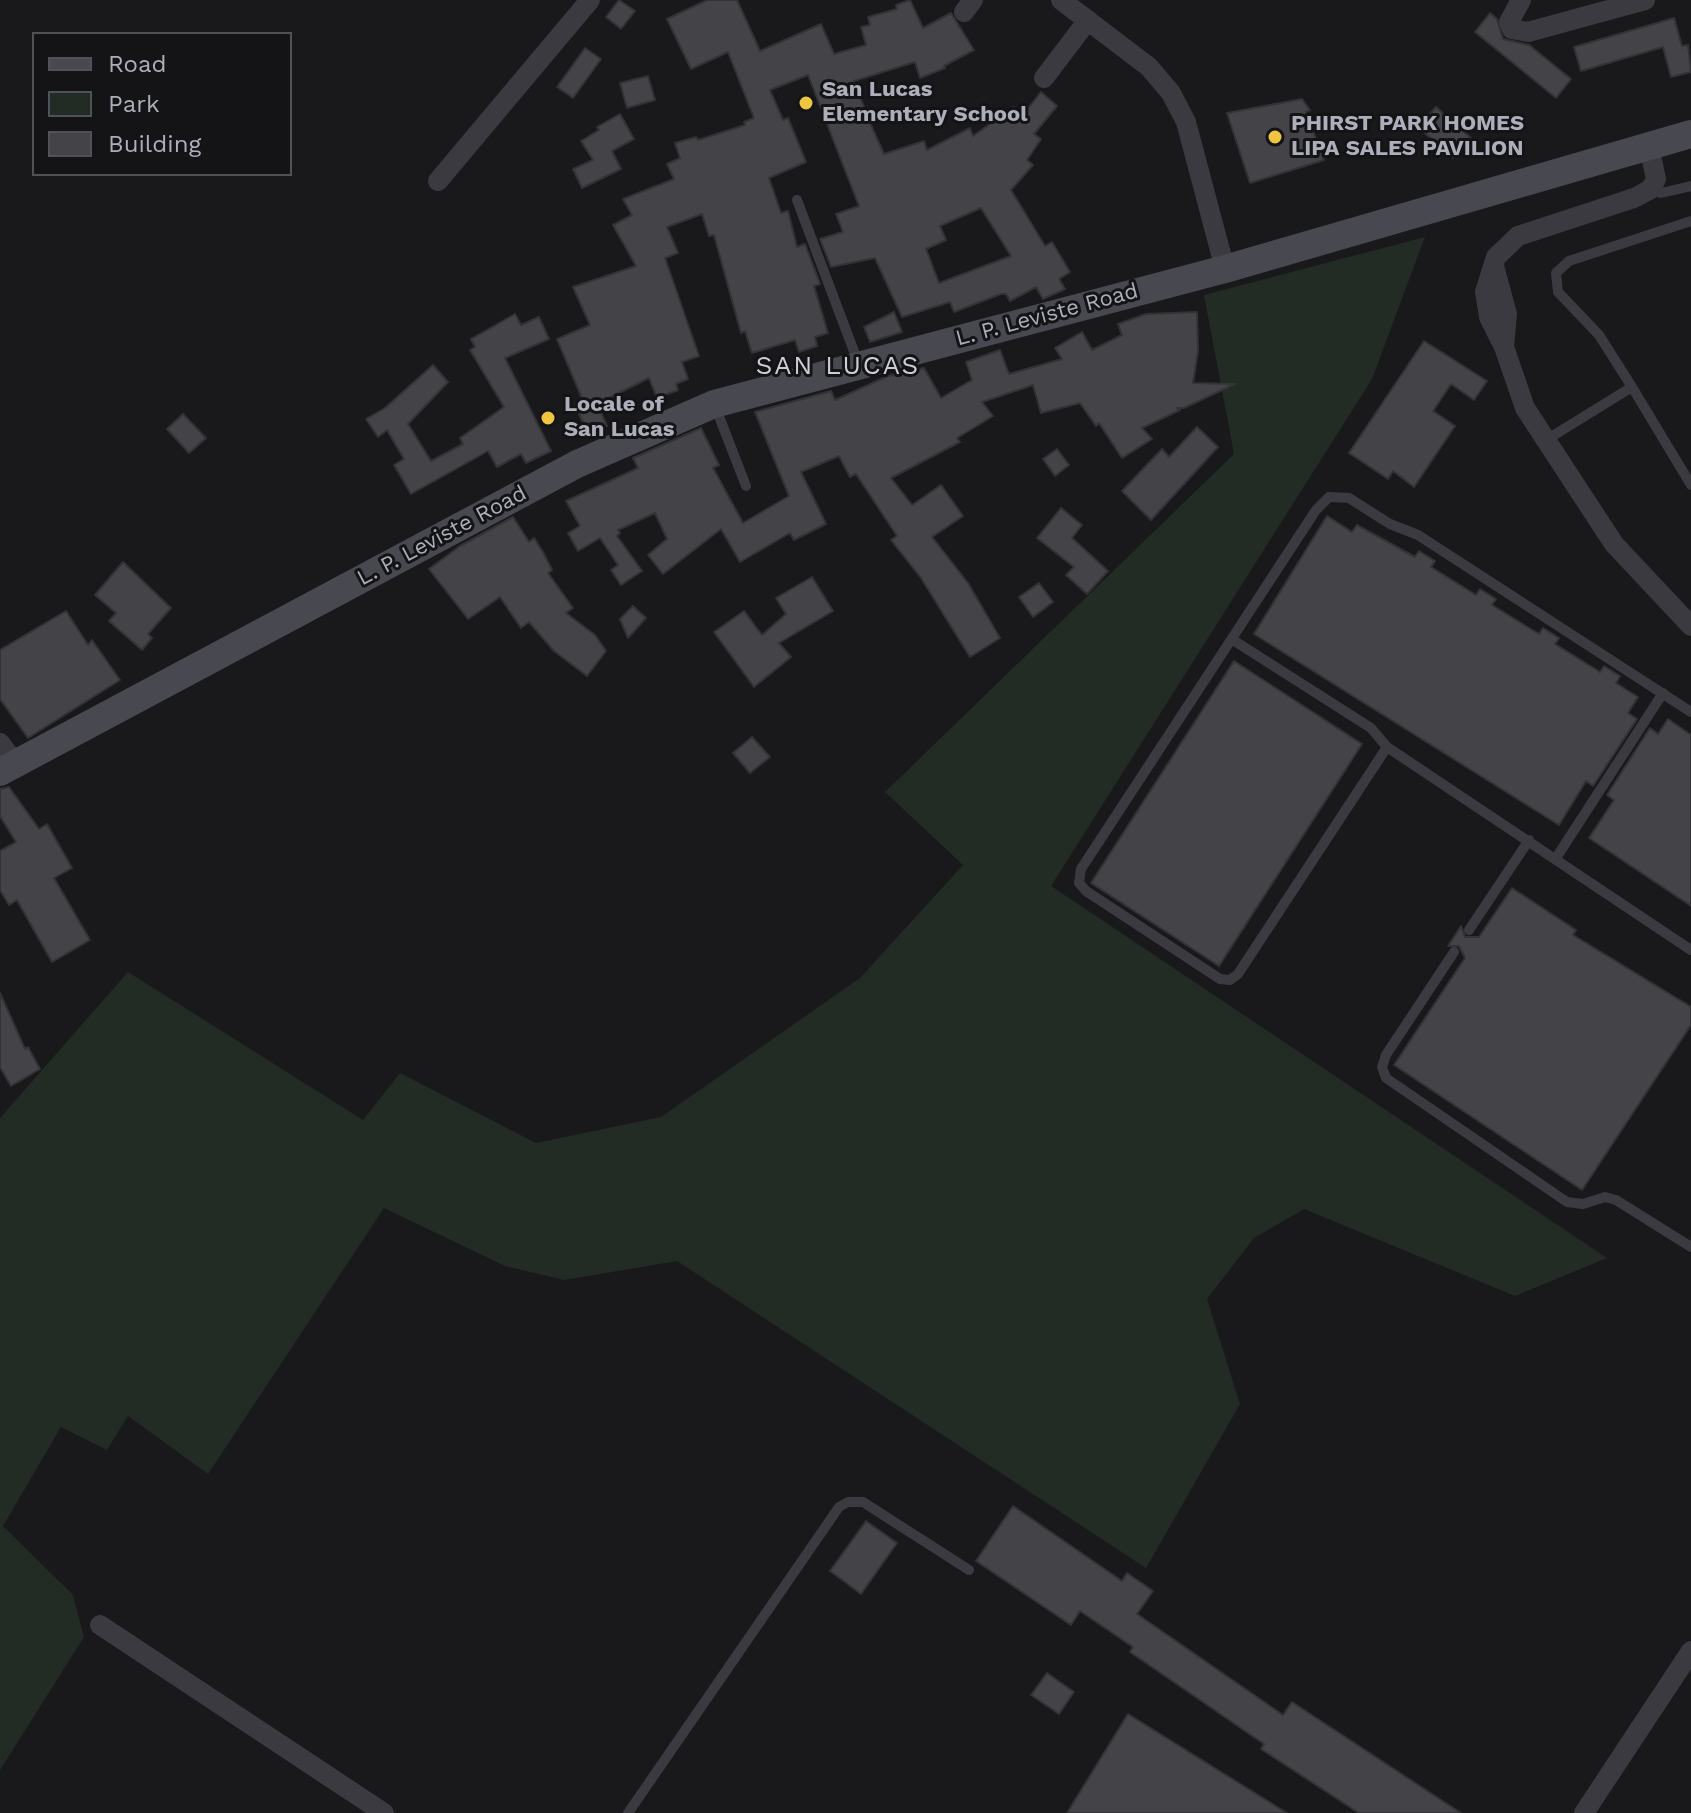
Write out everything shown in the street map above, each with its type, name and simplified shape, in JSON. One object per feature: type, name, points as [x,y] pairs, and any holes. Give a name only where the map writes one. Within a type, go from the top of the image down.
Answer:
[{"type":"main road","name":"L. P. Leviste Road","points":[[5,760],[577,464],[714,404],[1225,269],[1691,134]]},
{"type":"street","points":[[438,181],[590,0]]},
{"type":"street","points":[[1061,0],[1149,67],[1171,93],[1186,122],[1225,269]]},
{"type":"street","points":[[1521,0],[1509,22],[1512,29],[1528,32],[1621,3],[1645,0]]},
{"type":"street","points":[[1044,78],[1088,20]]},
{"type":"street","points":[[1649,146],[1656,179],[1651,189],[1634,198],[1525,232],[1500,251],[1494,266],[1507,314],[1504,347],[1515,388],[1627,560],[1691,626]]},
{"type":"street","points":[[100,1625],[384,1813]]},
{"type":"street","points":[[1584,1813],[1691,1651]]},
{"type":"lane","points":[[1651,189],[1661,193],[1691,186]]},
{"type":"lane","points":[[797,200],[859,364]]},
{"type":"lane","points":[[1691,221],[1569,261],[1556,273],[1558,292],[1599,335],[1691,485]]},
{"type":"lane","points":[[1546,440],[1632,387]]},
{"type":"lane","points":[[714,404],[746,486]]},
{"type":"lane","points":[[1387,747],[1238,974],[1230,980],[1220,979],[1086,891],[1079,883],[1081,869],[1316,510],[1329,497],[1343,496],[1390,524],[1418,535],[1691,712]]},
{"type":"lane","points":[[1233,640],[1371,728],[1387,747],[1691,950]]},
{"type":"lane","points":[[1556,858],[1663,693]]},
{"type":"lane","points":[[1469,930],[1529,840]]},
{"type":"lane","points":[[1454,952],[1386,1055],[1382,1067],[1386,1078],[1567,1202],[1583,1204],[1605,1197],[1616,1200],[1691,1247]]},
{"type":"lane","points":[[628,1813],[839,1507],[848,1502],[863,1502],[969,1570]]},
{"type":"green space","points":[[1425,237],[1372,379],[1051,886],[1607,1258],[1515,1296],[1304,1209],[1254,1238],[1207,1299],[1240,1404],[1146,1568],[677,1261],[564,1280],[505,1266],[384,1208],[208,1474],[128,1416],[107,1450],[61,1427],[3,1526],[73,1595],[84,1637],[0,1770],[0,1118],[128,972],[363,1120],[400,1073],[536,1143],[661,1117],[860,978],[963,865],[885,792],[1234,454],[1204,295]]},
{"type":"building","points":[[619,0],[635,11],[621,29],[606,17]]},
{"type":"building","points":[[707,0],[737,0],[760,51],[821,24],[834,54],[866,45],[861,27],[870,25],[868,17],[897,9],[896,5],[910,0],[923,28],[951,13],[974,50],[945,68],[920,78],[915,62],[854,81],[870,123],[884,154],[924,141],[927,150],[970,128],[973,136],[1014,107],[1021,117],[1041,92],[1057,106],[1034,134],[1041,139],[1027,160],[1033,165],[1011,190],[1045,246],[1052,242],[1070,272],[1059,279],[1065,289],[1043,299],[1036,287],[1010,301],[1006,294],[1001,294],[954,312],[950,302],[902,317],[875,258],[831,267],[820,239],[843,232],[836,214],[859,206],[808,75],[770,90],[783,120],[788,118],[806,162],[769,178],[781,213],[788,211],[797,247],[805,244],[820,284],[814,286],[828,333],[815,337],[817,346],[799,352],[795,340],[752,353],[745,331],[741,333],[714,235],[709,236],[702,214],[667,227],[678,253],[665,258],[699,356],[682,362],[688,379],[676,384],[678,390],[657,398],[649,378],[597,404],[607,426],[588,434],[575,405],[583,401],[557,339],[590,325],[573,287],[636,266],[613,225],[632,215],[623,199],[674,179],[667,164],[680,158],[675,143],[696,137],[698,140],[745,125],[744,122],[754,118],[728,52],[691,69],[667,19]],"holes":[[[981,208],[1011,256],[939,283],[926,249],[946,240],[940,226]]]},
{"type":"building","points":[[1490,13],[1497,19],[1503,39],[1529,45],[1571,79],[1556,98],[1475,32]]},
{"type":"building","points":[[1674,18],[1682,46],[1688,45],[1691,72],[1671,77],[1663,47],[1581,71],[1574,47]]},
{"type":"building","points":[[585,48],[601,59],[573,98],[557,87]]},
{"type":"building","points":[[648,76],[655,100],[627,108],[620,83]]},
{"type":"building","name":"PHIRST PARK HOMES LIPA SALES PAVILION","points":[[1302,99],[1310,110],[1306,112],[1324,160],[1250,183],[1227,113]]},
{"type":"building","points":[[1436,107],[1471,138],[1453,158],[1418,127]]},
{"type":"building","points":[[620,114],[634,139],[612,151],[621,169],[582,188],[573,169],[593,160],[581,141],[599,130],[597,127]]},
{"type":"building","points":[[894,312],[902,332],[870,342],[864,327]]},
{"type":"building","points":[[1197,312],[1198,351],[1193,383],[1235,384],[1184,408],[1177,408],[1180,410],[1142,428],[1152,439],[1122,458],[1099,423],[1096,426],[1080,403],[1041,413],[1033,385],[982,402],[993,416],[957,438],[960,442],[891,478],[912,505],[941,485],[963,516],[932,537],[968,583],[1000,638],[970,657],[921,578],[891,540],[897,536],[856,474],[850,477],[839,456],[801,472],[826,524],[794,540],[790,533],[740,562],[721,529],[663,574],[648,555],[667,539],[655,513],[618,530],[620,533],[617,536],[642,571],[621,585],[611,570],[618,565],[600,538],[578,551],[568,533],[580,526],[566,501],[638,468],[633,458],[701,428],[719,465],[713,468],[743,523],[789,496],[755,412],[831,391],[835,400],[888,376],[924,368],[941,398],[972,380],[966,362],[1000,350],[1009,374],[1062,359],[1055,348],[1082,332],[1092,350],[1122,335],[1118,324],[1146,314]]},
{"type":"building","points":[[515,314],[521,325],[539,317],[549,339],[505,358],[551,451],[526,463],[521,454],[497,467],[488,451],[411,494],[394,465],[404,459],[387,430],[378,437],[366,419],[385,408],[433,365],[448,382],[408,424],[431,461],[463,444],[460,438],[504,407],[470,350],[475,347],[471,339]]},
{"type":"building","points":[[1424,341],[1487,381],[1474,400],[1451,384],[1433,411],[1455,426],[1414,487],[1393,471],[1388,479],[1349,453]]},
{"type":"building","points":[[183,414],[206,438],[189,453],[167,429]]},
{"type":"building","points":[[1197,427],[1218,447],[1151,520],[1122,491],[1162,449],[1169,457]]},
{"type":"building","points":[[1057,449],[1069,465],[1055,476],[1043,459]]},
{"type":"building","points":[[1061,508],[1082,525],[1072,538],[1108,571],[1087,594],[1066,575],[1074,567],[1037,538]]},
{"type":"building","points":[[1327,516],[1352,532],[1357,525],[1415,557],[1419,551],[1435,561],[1431,567],[1476,595],[1480,589],[1496,599],[1492,605],[1539,634],[1543,628],[1559,638],[1555,644],[1600,672],[1604,666],[1620,676],[1616,683],[1638,697],[1628,713],[1637,719],[1593,786],[1586,781],[1559,825],[1254,634]]},
{"type":"building","points":[[513,517],[529,542],[534,538],[543,552],[552,570],[548,573],[573,608],[566,613],[595,635],[606,651],[587,676],[554,651],[529,622],[521,628],[500,597],[468,619],[429,569],[460,546]]},
{"type":"building","points":[[123,562],[171,608],[148,634],[152,638],[142,650],[109,621],[116,613],[95,595]]},
{"type":"building","points":[[812,577],[833,611],[779,643],[791,657],[754,687],[714,632],[744,611],[762,635],[786,614],[776,598]]},
{"type":"building","points":[[1039,583],[1053,602],[1033,617],[1019,597]]},
{"type":"building","points":[[633,606],[646,618],[628,638],[620,619]]},
{"type":"building","points":[[66,611],[88,645],[92,640],[120,680],[28,738],[0,699],[0,650]]},
{"type":"building","points":[[1234,661],[1362,744],[1219,966],[1091,883]]},
{"type":"building","points":[[1668,719],[1691,735],[1691,906],[1589,838],[1614,800],[1607,795],[1650,728],[1658,734]]},
{"type":"building","points":[[752,737],[770,757],[750,773],[733,753]]},
{"type":"building","points":[[9,787],[39,829],[47,824],[72,868],[54,878],[90,940],[52,962],[17,900],[9,905],[0,890],[0,851],[16,842],[0,816],[0,789]]},
{"type":"building","points":[[1512,888],[1576,930],[1573,935],[1691,1007],[1691,1025],[1582,1190],[1394,1065],[1465,958],[1459,946],[1448,946],[1461,926],[1465,937],[1479,937]]},
{"type":"building","points":[[0,993],[25,1049],[28,1047],[40,1069],[11,1086],[0,1067]]},
{"type":"building","points":[[1013,1506],[1122,1581],[1127,1573],[1153,1591],[1137,1614],[1283,1715],[1292,1702],[1461,1813],[1359,1813],[1261,1749],[1264,1744],[1130,1652],[1133,1647],[1080,1611],[1071,1625],[976,1561]]},
{"type":"building","points":[[866,1521],[897,1543],[861,1594],[830,1571]]},
{"type":"building","points":[[1047,1673],[1074,1692],[1059,1714],[1031,1695]]},
{"type":"building","points":[[1128,1714],[1287,1813],[1067,1813]]},
{"type":"place","name":"San Lucas Elementary School","points":[[806,103]]},
{"type":"place","name":"PHIRST PARK HOMES LIPA SALES PAVILION","points":[[1275,137]]},
{"type":"place","name":"Locale of San Lucas","points":[[548,418]]},
{"type":"district","name":"SAN LUCAS","points":[[838,366]]}]
